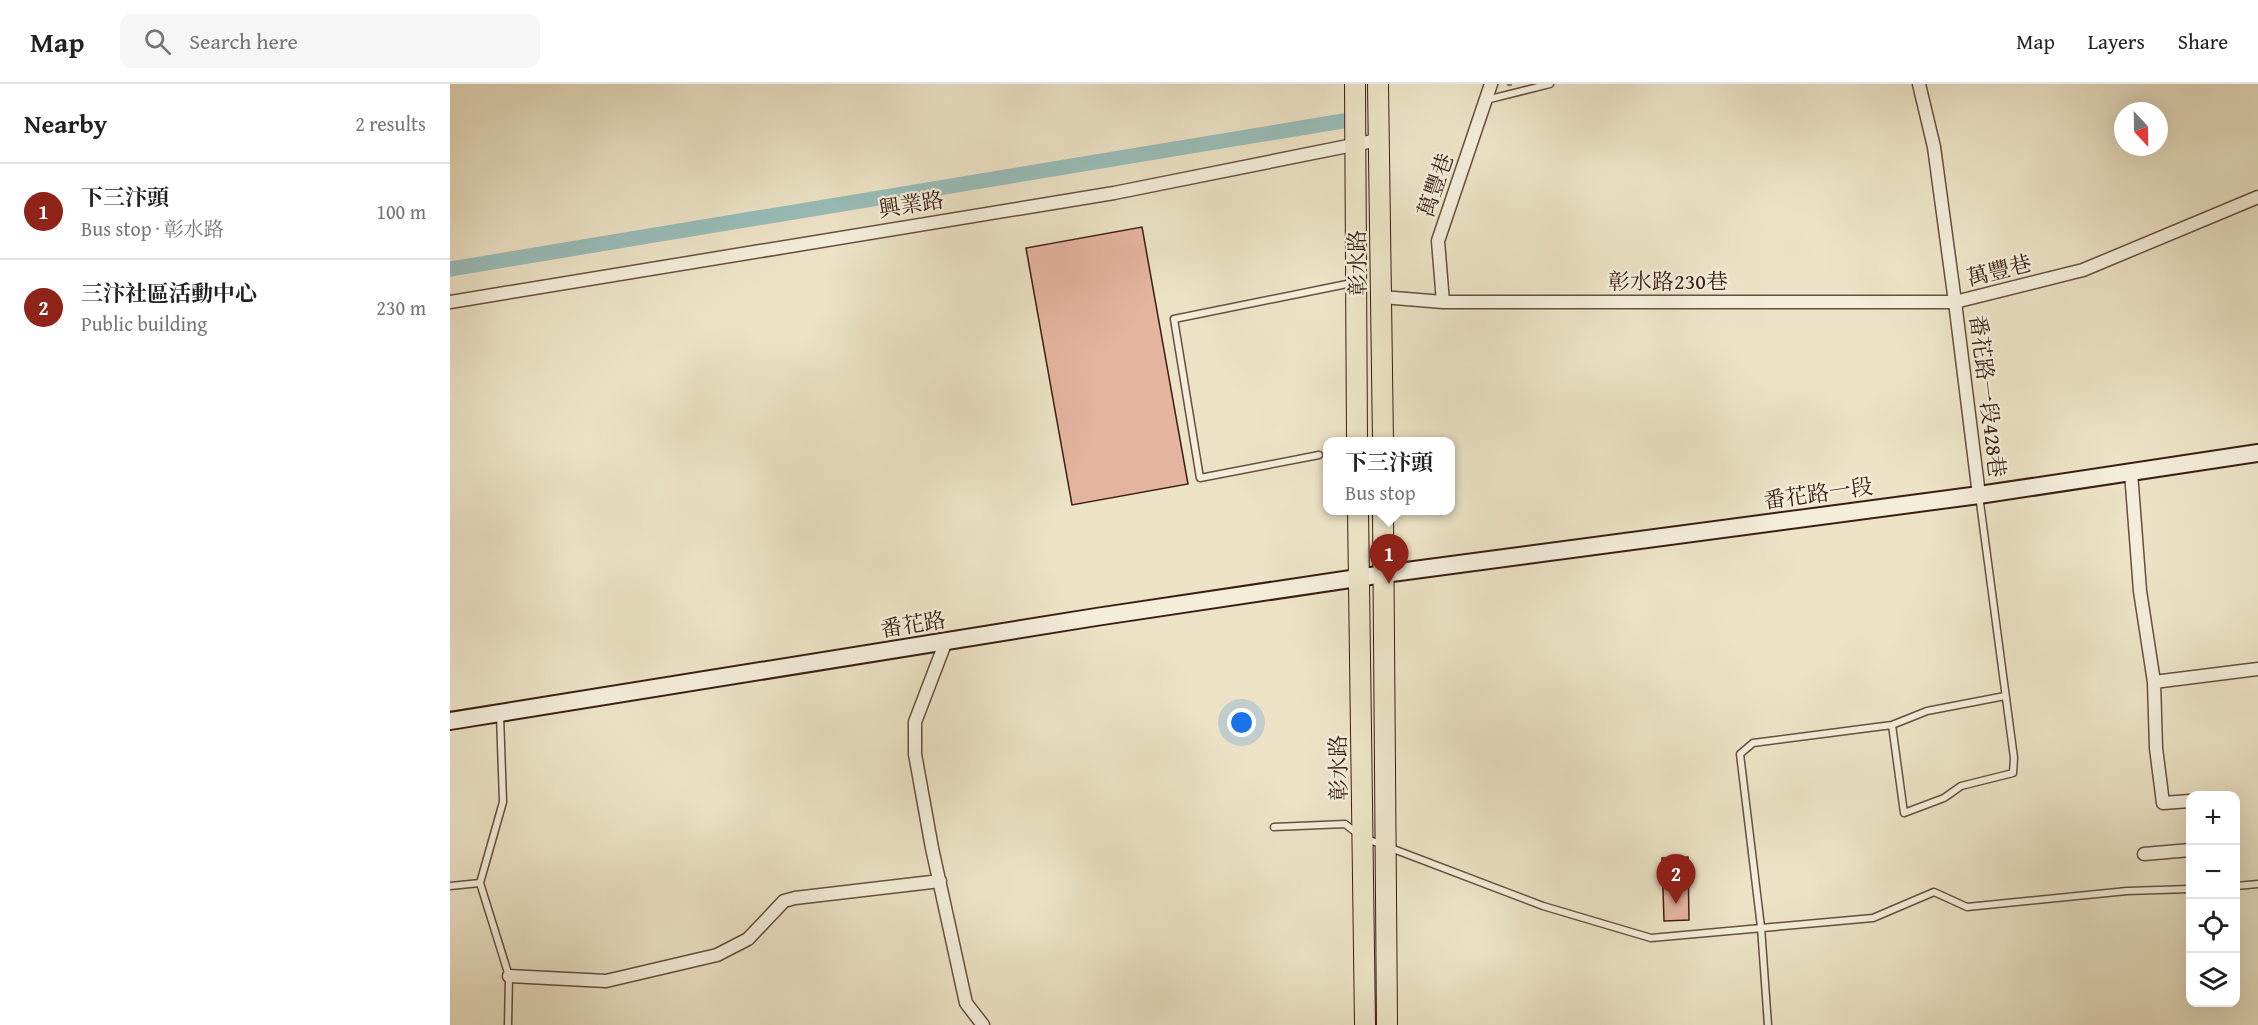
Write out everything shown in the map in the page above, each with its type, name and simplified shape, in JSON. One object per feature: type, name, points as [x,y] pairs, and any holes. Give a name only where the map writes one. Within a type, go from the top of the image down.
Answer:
[{"type":"main road","name":"彰水路","points":[[1355,84],[1357,437]]},
{"type":"main road","name":"彰水路","points":[[1378,84],[1383,437]]},
{"type":"main road","name":"番花路一段","points":[[1384,574],[1979,495],[2258,453]]},
{"type":"main road","name":"彰水路","points":[[1358,515],[1365,1025]]},
{"type":"main road","name":"彰水路","points":[[1383,515],[1387,1025]]},
{"type":"main road","name":"番花路","points":[[450,721],[1096,617],[1384,574]]},
{"type":"street","name":"萬豐巷","points":[[1443,302],[1437,241],[1492,84]]},
{"type":"street","name":"萬豐巷","points":[[1919,84],[1934,147],[1955,302],[2083,270],[2258,197]]},
{"type":"street","name":"興業路","points":[[450,302],[1114,193],[1378,140]]},
{"type":"street","name":"彰水路230巷","points":[[1382,297],[1443,302],[1955,302]]},
{"type":"street","name":"番花路一段428巷","points":[[1955,302],[1979,495]]},
{"type":"street","points":[[2131,471],[2140,591],[2154,682],[2156,748],[2163,803],[2186,801]]},
{"type":"street","points":[[946,641],[915,722],[915,754],[932,848],[966,1003],[983,1025]]},
{"type":"street","points":[[2154,682],[2258,669]]},
{"type":"street","points":[[2144,854],[2186,850]]},
{"type":"street","points":[[509,976],[606,981],[717,955],[748,939],[784,901],[940,881]]},
{"type":"lane","points":[[1485,100],[1550,84]]},
{"type":"lane","points":[[1319,455],[1200,478],[1174,319],[1356,282]]},
{"type":"lane","points":[[1892,725],[1904,813],[1944,798],[1962,786],[2013,773],[2014,758],[1979,495]]},
{"type":"lane","points":[[1768,1025],[1761,927],[1740,754],[1753,743],[1892,725],[1927,711],[2005,696]]},
{"type":"lane","points":[[500,713],[503,802],[480,884],[509,976],[508,1025]]},
{"type":"lane","points":[[1274,827],[1345,824],[1364,838],[1385,847],[1542,906],[1651,938],[1873,918],[1934,892],[1967,907],[2127,891],[2186,888]]},
{"type":"lane","points":[[450,886],[480,884]]},
{"type":"lane","points":[[2240,886],[2258,884]]},
{"type":"building","points":[[1142,227],[1188,484],[1072,505],[1026,248]]},
{"type":"building","points":[[1688,857],[1689,920],[1664,921],[1662,858]]},
{"type":"waterway","points":[[450,269],[1343,121]]},
{"type":"place","name":"下三汴頭","points":[[1389,584]]},
{"type":"place","name":"三汴社區活動中心","points":[[1676,904]]}]
